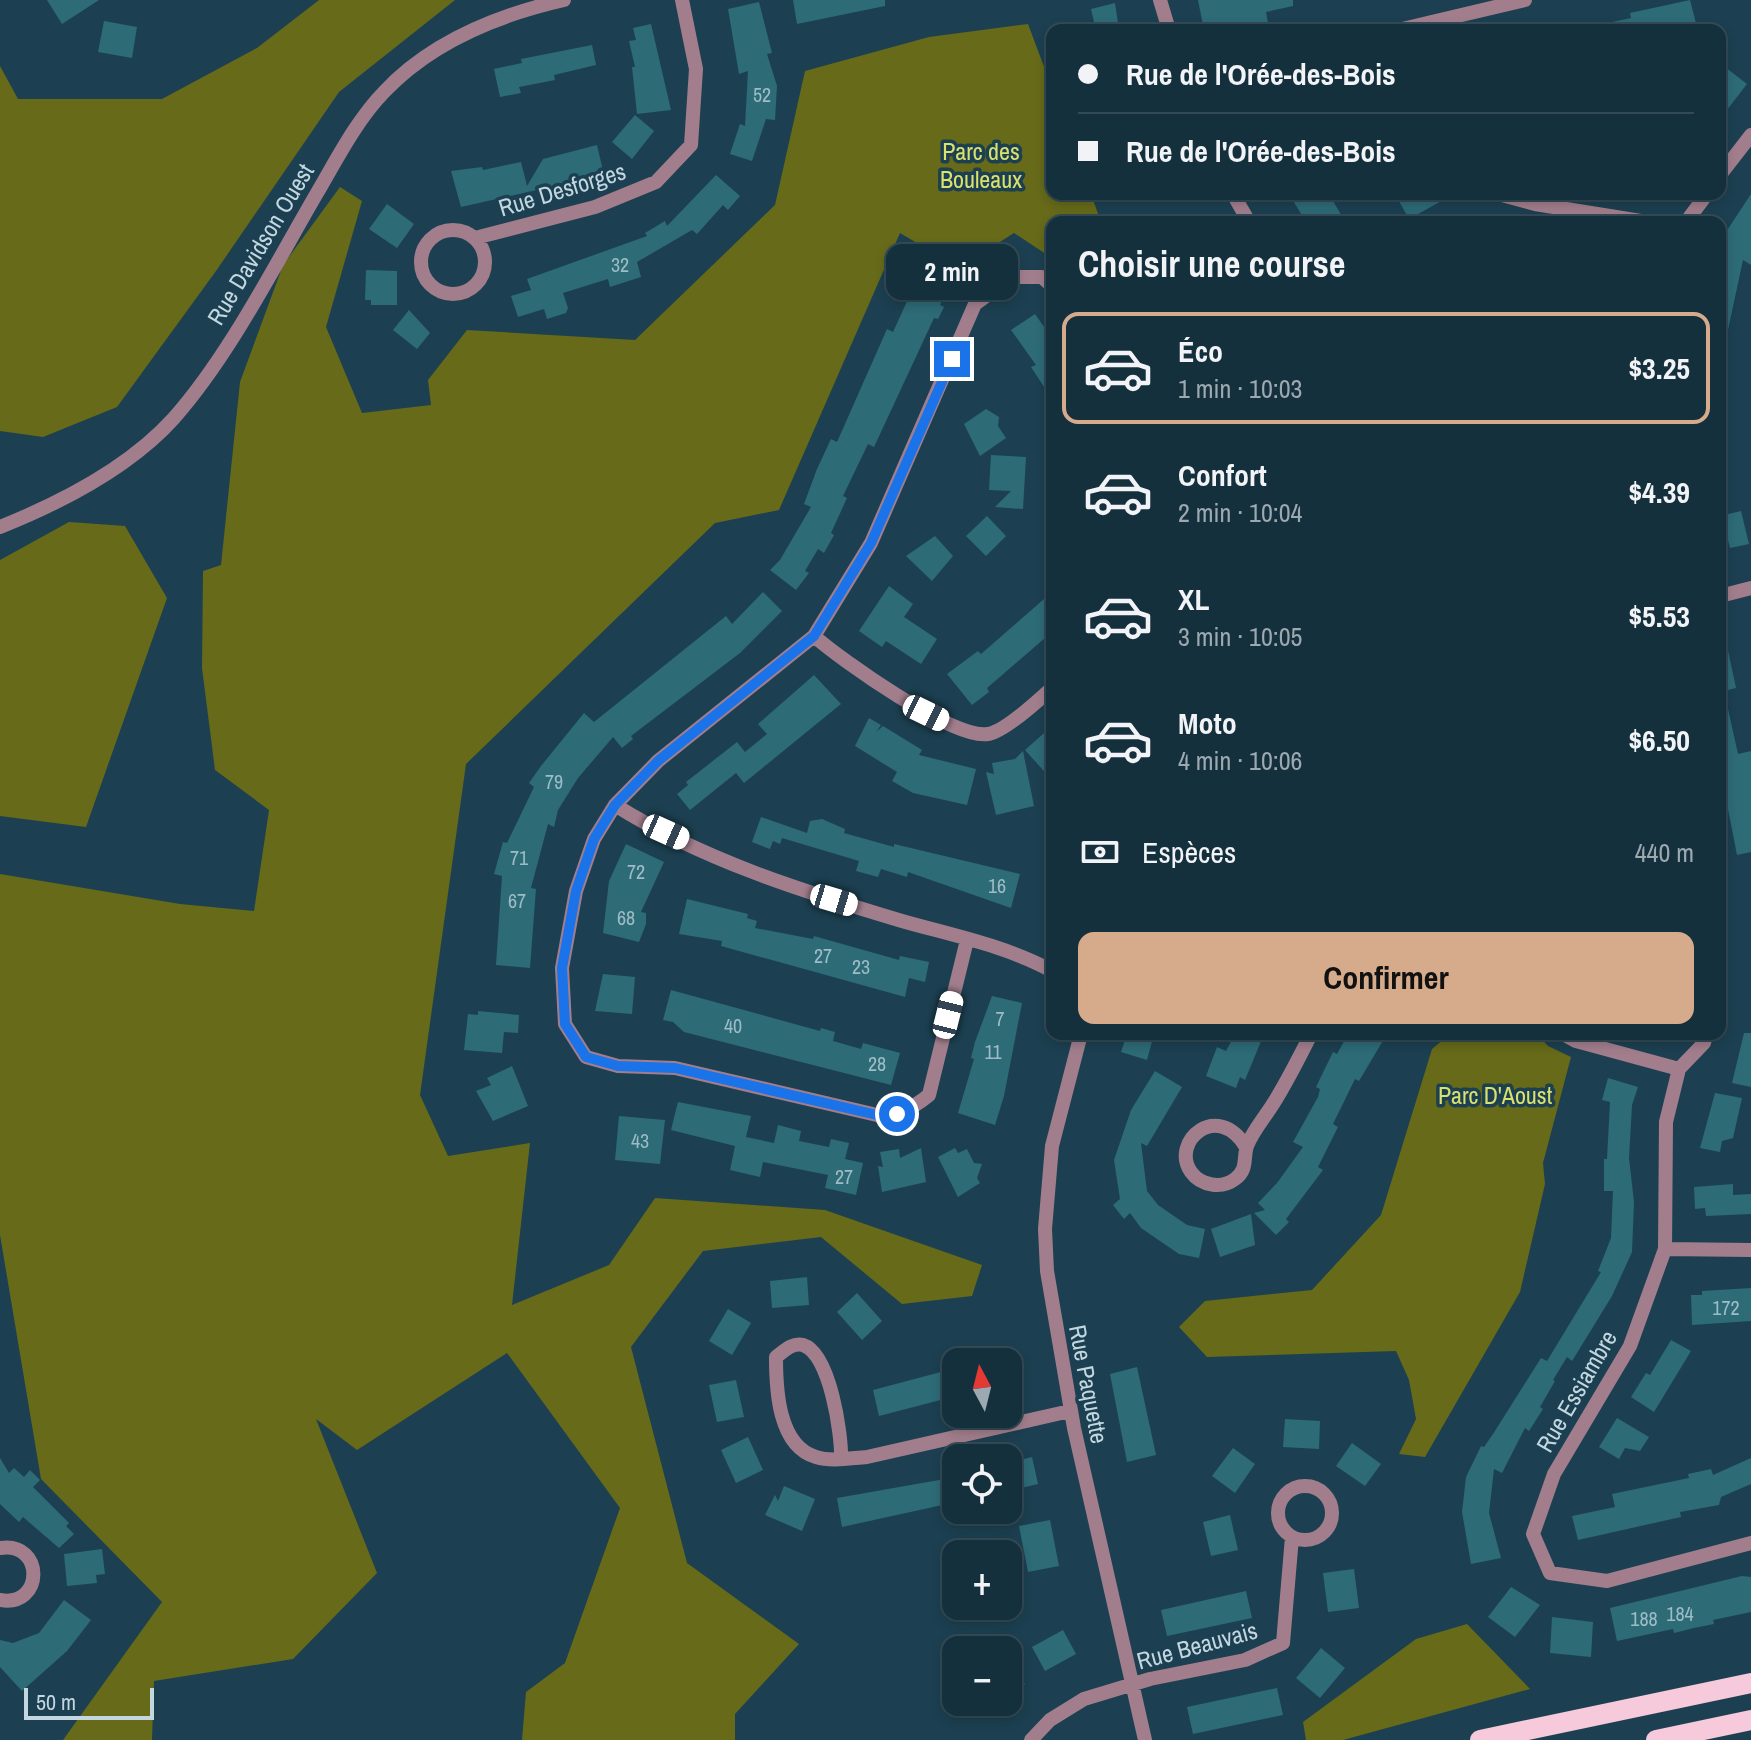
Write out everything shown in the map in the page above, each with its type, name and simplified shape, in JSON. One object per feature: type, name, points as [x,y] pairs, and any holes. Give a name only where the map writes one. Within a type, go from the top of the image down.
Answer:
[{"type":"main road","points":[[1480,1740],[1751,1683]]},
{"type":"main road","points":[[1656,1740],[1751,1720]]},
{"type":"street","name":"Rue Davidson Ouest","points":[[0,527],[125,460],[174,418],[206,376],[340,154],[383,93],[407,71],[463,34],[489,21],[564,0]]},
{"type":"street","name":"Rue Desforges","points":[[475,238],[485,254],[484,272],[473,287],[456,294],[438,291],[425,278],[420,261],[426,243],[441,232],[459,230],[475,238],[595,207],[656,182],[691,145],[696,69],[682,0]]},
{"type":"street","points":[[1160,0],[1167,24]]},
{"type":"street","points":[[1439,24],[1525,0]]},
{"type":"street","points":[[1726,167],[1751,135]]},
{"type":"street","points":[[1520,200],[1610,216]]},
{"type":"street","points":[[967,940],[929,1095],[911,1109],[897,1114],[877,1115],[675,1068],[618,1066],[586,1057],[565,1024],[562,968],[576,891],[594,839],[615,805],[658,761],[814,636],[871,543],[975,304],[1012,277],[1042,277],[1046,281]]},
{"type":"street","points":[[1726,594],[1751,588]]},
{"type":"street","points":[[814,636],[926,713],[975,735],[991,734],[1046,693]]},
{"type":"street","points":[[615,805],[640,821],[785,884],[1046,968]]},
{"type":"street","name":"Rue Paquette","points":[[1079,1040],[1052,1146],[1045,1229],[1047,1271],[1070,1411],[1130,1685],[1145,1740]]},
{"type":"street","points":[[1246,1147],[1237,1132],[1221,1125],[1204,1127],[1191,1138],[1186,1155],[1191,1171],[1203,1183],[1220,1185],[1236,1179],[1246,1164],[1246,1147],[1288,1080],[1308,1040]]},
{"type":"street","points":[[1574,1040],[1679,1069]]},
{"type":"street","name":"Rue Essiambre","points":[[1705,1040],[1679,1069],[1666,1122],[1665,1249],[1630,1346],[1554,1474],[1533,1534],[1550,1573],[1607,1581],[1751,1543]]},
{"type":"street","points":[[1665,1249],[1751,1250]]},
{"type":"street","points":[[841,1459],[842,1438],[823,1364],[812,1349],[801,1344],[791,1346],[776,1357],[776,1378],[790,1437],[814,1457],[841,1459],[867,1457],[1070,1411]]},
{"type":"street","name":"Rue Beauvais","points":[[1031,1740],[1067,1707],[1130,1685],[1245,1660],[1283,1643],[1292,1537]]},
{"type":"street","points":[[0,1548],[15,1548],[25,1553],[31,1560],[35,1578],[26,1594],[18,1599],[0,1600]]},
{"type":"green space","points":[[319,0],[455,0],[339,92],[216,271],[117,407],[43,437],[0,431],[0,66],[18,99],[162,99],[257,48]]},
{"type":"green space","name":"Parc des Bouleaux","points":[[1028,24],[1046,72],[1046,200],[1093,200],[1099,216],[1046,216],[1046,254],[1014,233],[959,268],[900,233],[779,510],[715,523],[466,764],[420,1095],[448,1156],[530,1143],[512,1305],[609,1265],[655,1198],[825,1210],[982,1265],[972,1296],[902,1304],[821,1237],[703,1251],[631,1347],[687,1563],[799,1644],[735,1714],[735,1740],[522,1740],[526,1692],[565,1663],[620,1508],[507,1353],[357,1450],[316,1419],[377,1573],[293,1659],[154,1681],[152,1740],[63,1740],[162,1602],[41,1479],[0,1235],[0,874],[180,904],[254,911],[269,810],[215,770],[202,668],[203,571],[221,565],[240,382],[283,265],[340,187],[362,201],[326,327],[362,413],[431,405],[428,380],[467,330],[635,340],[775,205],[805,71],[929,37]]},
{"type":"green space","points":[[69,522],[125,526],[167,598],[86,827],[0,816],[0,560]]},
{"type":"green space","name":"Parc D'Aoust","points":[[1443,1040],[1542,1040],[1571,1057],[1543,1163],[1545,1184],[1520,1292],[1425,1457],[1399,1454],[1416,1419],[1409,1380],[1396,1351],[1207,1357],[1179,1327],[1205,1301],[1312,1290],[1381,1215],[1432,1049]]},
{"type":"green space","points":[[1467,1624],[1530,1689],[1343,1740],[1306,1740],[1303,1722],[1416,1639]]},
{"type":"building","points":[[47,0],[99,0],[62,24]]},
{"type":"building","points":[[793,0],[885,0],[885,6],[797,24]]},
{"type":"building","points":[[1198,0],[1293,0],[1293,6],[1266,12],[1268,23],[1203,24]]},
{"type":"building","points":[[1690,0],[1696,24],[1603,24],[1631,18],[1630,13]]},
{"type":"building","points":[[759,2],[772,53],[767,54],[777,86],[775,120],[766,119],[752,161],[730,154],[740,124],[745,126],[748,71],[739,74],[728,9]]},
{"type":"building","points":[[1115,3],[1118,24],[1095,24],[1091,9]]},
{"type":"building","points":[[104,21],[137,27],[132,58],[98,52]]},
{"type":"building","points":[[651,24],[671,110],[637,114],[632,67],[635,67],[629,41],[636,40],[633,28]]},
{"type":"building","points":[[592,45],[596,65],[554,75],[555,80],[519,87],[521,93],[500,97],[494,69],[522,63],[521,59]]},
{"type":"building","points":[[1726,68],[1747,84],[1726,111]]},
{"type":"building","points":[[635,115],[654,131],[632,159],[612,142]]},
{"type":"building","points":[[597,145],[604,175],[461,207],[451,171],[482,167],[483,170],[521,162],[527,186],[543,159]]},
{"type":"building","points":[[716,175],[740,196],[728,210],[723,205],[697,234],[692,230],[637,262],[641,277],[610,287],[608,279],[563,293],[568,308],[566,313],[547,319],[544,309],[518,317],[511,296],[531,290],[527,279],[647,236],[645,233],[665,221],[667,226]]},
{"type":"building","points":[[1751,194],[1751,265],[1743,260],[1726,339],[1726,232]]},
{"type":"building","points":[[1293,200],[1332,200],[1342,216],[1302,216]]},
{"type":"building","points":[[1398,200],[1443,200],[1414,216],[1407,216]]},
{"type":"building","points":[[387,204],[414,224],[397,248],[369,229]]},
{"type":"building","points":[[925,254],[957,269],[940,305],[944,307],[938,319],[934,318],[874,447],[868,444],[843,496],[847,498],[831,533],[834,535],[824,553],[818,549],[805,571],[809,573],[796,590],[770,570],[780,560],[811,507],[804,504],[817,469],[831,439],[837,442],[887,329],[893,332],[914,286],[909,272],[913,265],[922,262]]},
{"type":"building","points":[[366,270],[397,271],[397,305],[371,305],[371,300],[365,300]]},
{"type":"building","points":[[409,310],[430,333],[417,349],[393,330]]},
{"type":"building","points":[[1035,314],[1046,330],[1046,390],[1031,367],[1036,365],[1011,330]]},
{"type":"building","points":[[986,409],[999,417],[998,426],[1006,438],[980,456],[964,424]]},
{"type":"building","points":[[991,455],[1026,457],[1023,509],[995,507],[1011,491],[989,490]]},
{"type":"building","points":[[1741,511],[1749,544],[1730,548],[1726,540],[1726,515]]},
{"type":"building","points":[[987,516],[1006,536],[986,556],[966,536]]},
{"type":"building","points":[[935,536],[953,556],[932,581],[906,556]]},
{"type":"building","points":[[889,586],[913,604],[904,617],[937,639],[921,664],[886,641],[882,647],[859,631]]},
{"type":"building","points":[[763,592],[782,611],[740,653],[631,736],[633,739],[622,748],[613,737],[578,778],[558,810],[554,827],[548,824],[531,888],[536,889],[530,968],[496,965],[502,876],[494,874],[503,842],[507,843],[534,787],[529,783],[541,766],[584,713],[594,722],[726,616],[732,624]]},
{"type":"building","points":[[1046,597],[1046,637],[972,705],[947,674],[978,651],[981,654]]},
{"type":"building","points":[[1726,641],[1736,688],[1726,690]]},
{"type":"building","points":[[814,675],[841,704],[744,783],[736,773],[690,810],[677,794],[688,785],[686,782],[737,742],[745,752],[767,734],[758,724]]},
{"type":"building","points":[[1726,700],[1738,754],[1751,751],[1751,852],[1737,855],[1726,799]]},
{"type":"building","points":[[869,718],[881,725],[876,732],[883,726],[922,750],[919,755],[976,769],[967,805],[913,793],[892,781],[897,772],[855,746]]},
{"type":"building","points":[[1046,731],[1046,773],[1025,750]]},
{"type":"building","points":[[1023,751],[1034,806],[996,815],[986,772],[994,774],[992,763],[1015,759]]},
{"type":"building","points":[[761,817],[807,833],[810,821],[822,819],[845,829],[844,833],[894,847],[894,844],[1020,874],[1011,908],[908,872],[907,877],[881,869],[878,877],[856,871],[859,861],[782,838],[780,844],[773,841],[770,849],[752,842]]},
{"type":"building","points":[[626,844],[664,862],[641,912],[646,913],[646,924],[639,942],[603,933],[609,881]]},
{"type":"building","points":[[687,899],[748,914],[747,918],[757,921],[755,928],[813,939],[814,936],[899,960],[900,956],[929,962],[925,982],[909,978],[905,997],[721,946],[722,941],[679,934]]},
{"type":"building","points":[[603,974],[635,977],[632,1014],[595,1011]]},
{"type":"building","points":[[671,990],[820,1031],[821,1028],[835,1032],[833,1041],[861,1049],[863,1043],[900,1053],[891,1085],[684,1032],[673,1022],[663,1020]]},
{"type":"building","points":[[992,996],[1022,1003],[1004,1096],[995,1125],[958,1113],[974,1059],[971,1058],[975,1042]]},
{"type":"building","points":[[478,1011],[519,1015],[518,1033],[504,1032],[502,1053],[464,1050],[468,1014],[478,1015]]},
{"type":"building","points":[[1744,1033],[1751,1033],[1751,1087],[1732,1083]]},
{"type":"building","points":[[1125,1040],[1152,1040],[1147,1060],[1121,1052]]},
{"type":"building","points":[[1232,1040],[1262,1040],[1245,1080],[1240,1077],[1236,1088],[1206,1076],[1217,1047],[1226,1051]]},
{"type":"building","points":[[1345,1040],[1383,1040],[1359,1081],[1355,1079],[1333,1124],[1338,1127],[1318,1167],[1323,1170],[1286,1219],[1289,1222],[1276,1235],[1254,1213],[1265,1210],[1258,1203],[1303,1147],[1293,1142],[1318,1097],[1320,1089],[1316,1087],[1333,1052],[1337,1054]]},
{"type":"building","points":[[512,1066],[528,1106],[493,1121],[476,1091],[491,1085],[487,1078]]},
{"type":"building","points":[[1155,1071],[1182,1087],[1147,1146],[1141,1143],[1147,1191],[1158,1205],[1187,1225],[1205,1229],[1199,1258],[1179,1254],[1141,1228],[1130,1213],[1124,1219],[1113,1205],[1120,1199],[1114,1160],[1131,1110]]},
{"type":"building","points":[[1608,1078],[1638,1087],[1632,1105],[1629,1158],[1634,1202],[1632,1252],[1612,1296],[1572,1361],[1567,1357],[1553,1380],[1540,1407],[1543,1409],[1529,1431],[1525,1428],[1502,1473],[1494,1469],[1489,1513],[1501,1558],[1471,1564],[1462,1512],[1466,1477],[1481,1446],[1484,1447],[1493,1434],[1541,1358],[1547,1361],[1601,1272],[1598,1271],[1611,1238],[1613,1191],[1604,1191],[1610,1102],[1602,1100]]},
{"type":"building","points":[[1715,1093],[1742,1098],[1733,1138],[1722,1141],[1720,1152],[1700,1148]]},
{"type":"building","points":[[678,1102],[751,1116],[746,1137],[774,1143],[778,1125],[801,1131],[799,1141],[829,1147],[831,1139],[849,1143],[845,1159],[863,1163],[856,1195],[825,1188],[828,1175],[763,1162],[760,1177],[730,1170],[735,1146],[671,1130]]},
{"type":"building","points":[[619,1116],[665,1120],[660,1164],[615,1160]]},
{"type":"building","points":[[921,1148],[926,1182],[882,1192],[878,1166],[883,1167],[880,1152],[899,1149],[900,1158]]},
{"type":"building","points":[[955,1148],[958,1153],[967,1149],[974,1163],[982,1164],[977,1178],[980,1183],[958,1197],[938,1157]]},
{"type":"building","points":[[1733,1184],[1733,1195],[1751,1194],[1751,1214],[1706,1216],[1705,1208],[1695,1209],[1694,1187]]},
{"type":"building","points":[[1251,1214],[1255,1245],[1220,1257],[1211,1229]]},
{"type":"building","points":[[807,1277],[809,1305],[772,1308],[770,1281]]},
{"type":"building","points":[[1751,1288],[1751,1321],[1692,1325],[1691,1295],[1702,1295],[1702,1291]]},
{"type":"building","points":[[857,1293],[882,1321],[862,1340],[837,1312]]},
{"type":"building","points":[[728,1309],[751,1323],[732,1355],[709,1341]]},
{"type":"building","points":[[1671,1340],[1691,1351],[1654,1412],[1631,1397],[1646,1373],[1650,1375]]},
{"type":"building","points":[[1137,1367],[1156,1455],[1127,1462],[1110,1374]]},
{"type":"building","points":[[942,1372],[942,1400],[879,1416],[873,1390]]},
{"type":"building","points":[[736,1380],[744,1417],[717,1422],[709,1385]]},
{"type":"building","points":[[1617,1418],[1649,1437],[1640,1451],[1625,1448],[1619,1459],[1599,1447]]},
{"type":"building","points":[[1285,1419],[1320,1421],[1319,1449],[1283,1447]]},
{"type":"building","points":[[748,1437],[763,1470],[736,1483],[721,1450]]},
{"type":"building","points":[[1352,1443],[1381,1464],[1365,1486],[1336,1466]]},
{"type":"building","points":[[1233,1448],[1255,1464],[1235,1493],[1212,1476]]},
{"type":"building","points":[[1032,1457],[1038,1484],[1022,1488],[1022,1460]]},
{"type":"building","points":[[0,1458],[9,1473],[14,1468],[24,1477],[30,1470],[40,1480],[33,1487],[69,1523],[66,1526],[74,1534],[59,1548],[23,1517],[19,1522],[0,1504]]},
{"type":"building","points":[[1751,1458],[1751,1484],[1721,1497],[1719,1505],[1680,1512],[1681,1517],[1578,1540],[1572,1516],[1615,1507],[1612,1494],[1689,1478],[1688,1474],[1711,1469],[1713,1475]]},
{"type":"building","points":[[942,1479],[942,1505],[842,1527],[837,1498]]},
{"type":"building","points":[[784,1486],[815,1499],[802,1531],[765,1515],[775,1495],[778,1501]]},
{"type":"building","points":[[1230,1515],[1238,1550],[1211,1556],[1203,1522]]},
{"type":"building","points":[[1050,1520],[1059,1566],[1028,1572],[1019,1526]]},
{"type":"building","points":[[102,1549],[105,1574],[96,1575],[97,1583],[67,1586],[64,1554]]},
{"type":"building","points":[[1354,1569],[1359,1608],[1328,1612],[1323,1573]]},
{"type":"building","points":[[1742,1576],[1751,1577],[1751,1612],[1674,1633],[1673,1629],[1617,1641],[1610,1608]]},
{"type":"building","points":[[1511,1587],[1540,1605],[1515,1637],[1488,1617]]},
{"type":"building","points":[[1246,1591],[1252,1618],[1167,1636],[1161,1610]]},
{"type":"building","points":[[64,1600],[91,1620],[67,1651],[22,1691],[0,1667],[0,1640],[13,1643],[39,1633]]},
{"type":"building","points":[[1552,1617],[1593,1622],[1591,1657],[1550,1653]]},
{"type":"building","points":[[1063,1630],[1076,1654],[1045,1671],[1032,1647]]},
{"type":"building","points":[[1321,1648],[1345,1668],[1320,1698],[1296,1678]]},
{"type":"building","points":[[1277,1688],[1283,1715],[1193,1734],[1187,1707]]},
{"type":"route","points":[[897,1114],[877,1115],[675,1068],[618,1066],[586,1057],[565,1024],[562,968],[576,891],[594,839],[615,805],[658,761],[814,636],[871,543],[952,359]]}]
